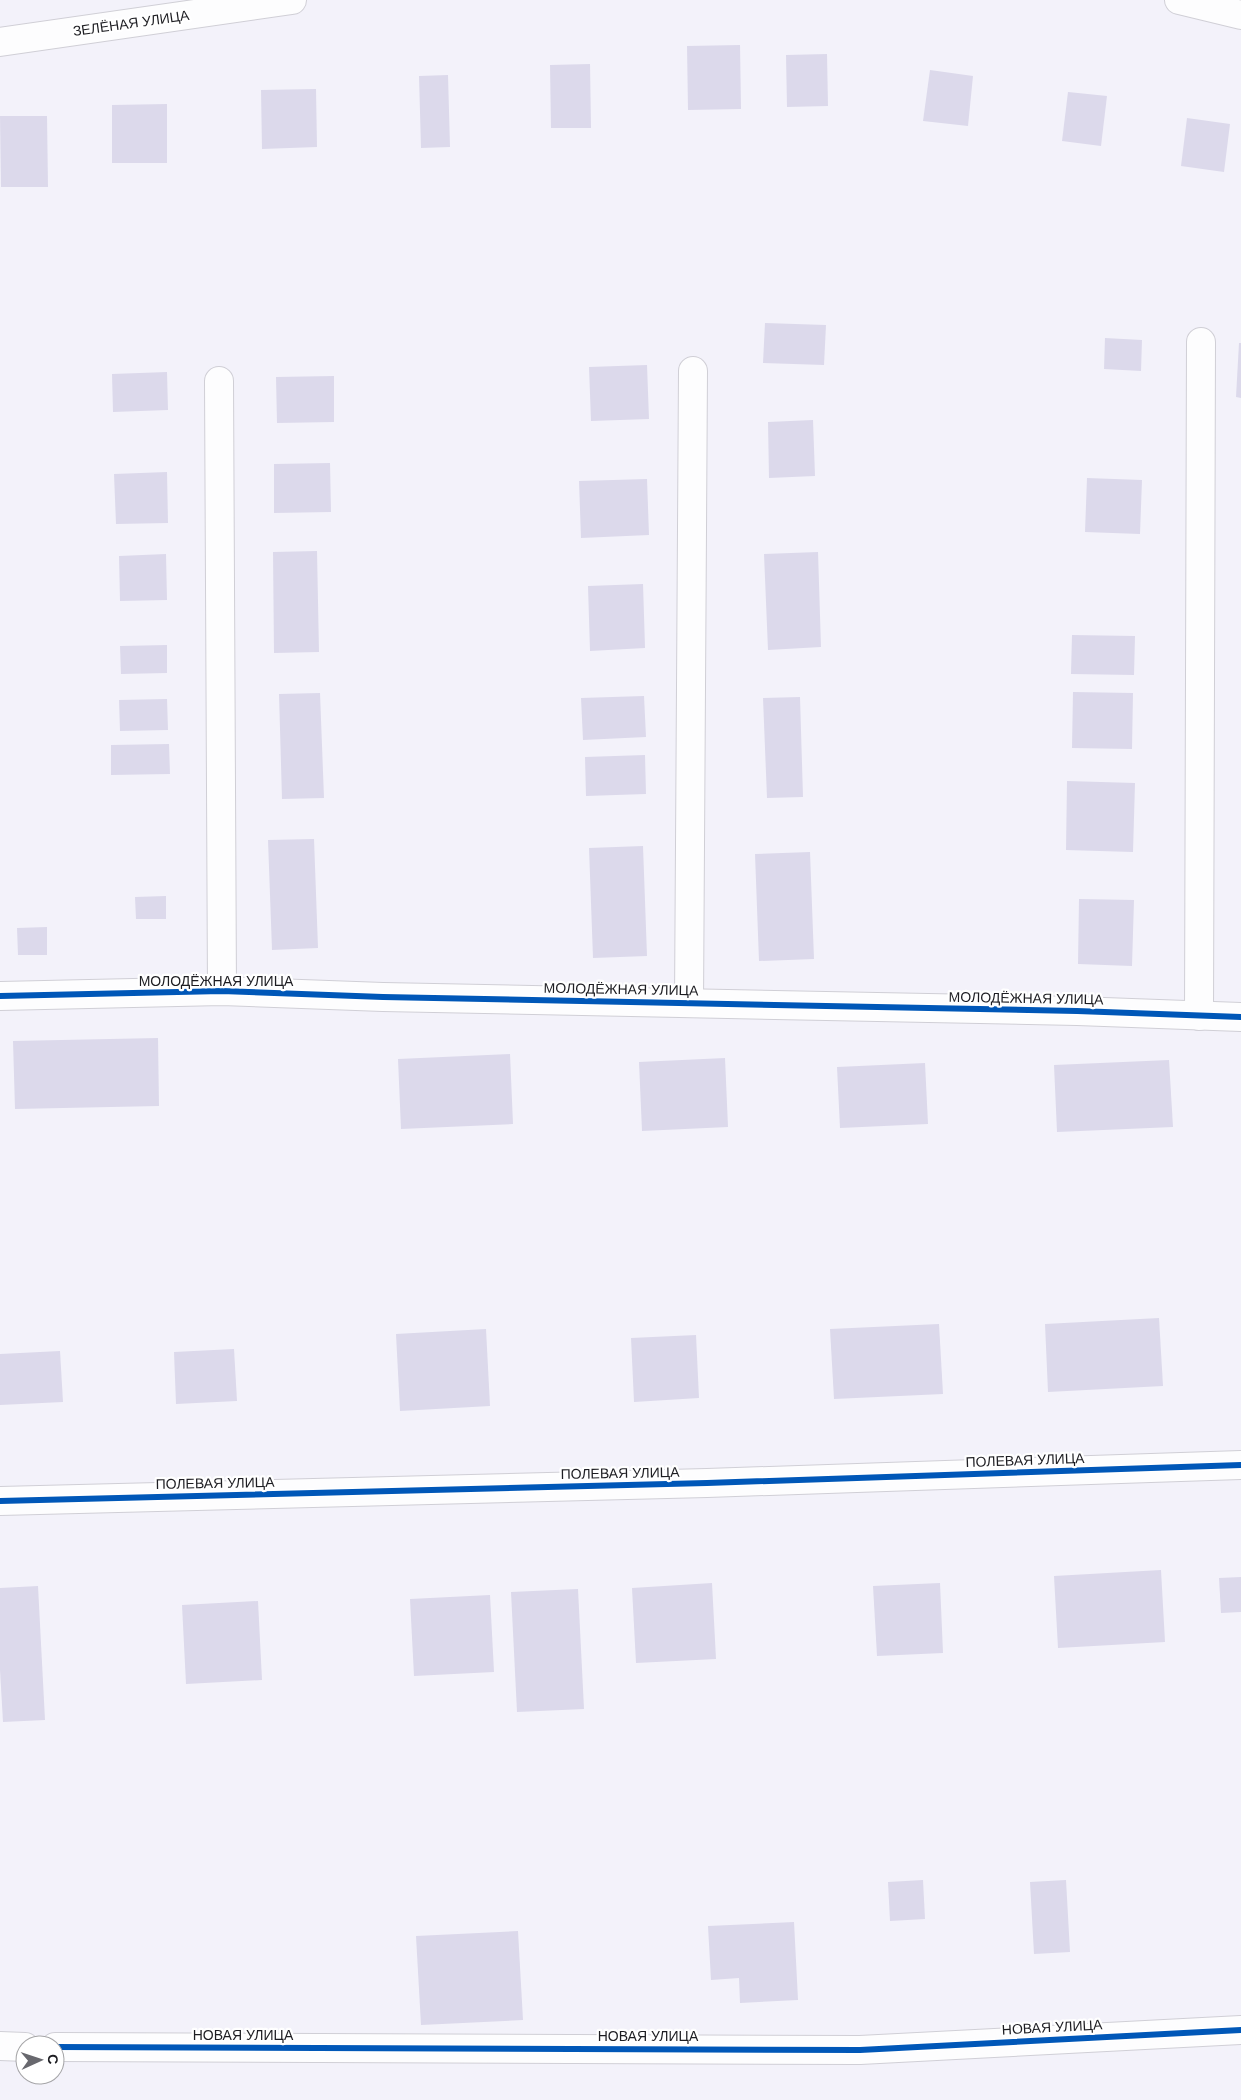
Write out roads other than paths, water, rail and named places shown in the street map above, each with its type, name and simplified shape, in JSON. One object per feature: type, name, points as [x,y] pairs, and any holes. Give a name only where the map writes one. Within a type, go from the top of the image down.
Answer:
[{"type":"street","name":"ЗЕЛЁНАЯ УЛИЦА","points":[[0,42],[292,0]]},
{"type":"street","points":[[1179,0],[1241,15]]},
{"type":"street","points":[[1199,1016],[1201,342]]},
{"type":"street","points":[[689,1003],[693,371]]},
{"type":"street","points":[[219,381],[222,991]]},
{"type":"street","name":"МОЛОДЁЖНАЯ УЛИЦА","points":[[0,996],[222,991],[383,997],[1241,1017]]},
{"type":"street","name":"ПОЛЕВАЯ УЛИЦА","points":[[0,1501],[708,1483],[1241,1465]]},
{"type":"street","name":"НОВАЯ УЛИЦА","points":[[65,2047],[860,2050],[1241,2030]]},
{"type":"street","points":[[0,2046],[15,2046]]}]
